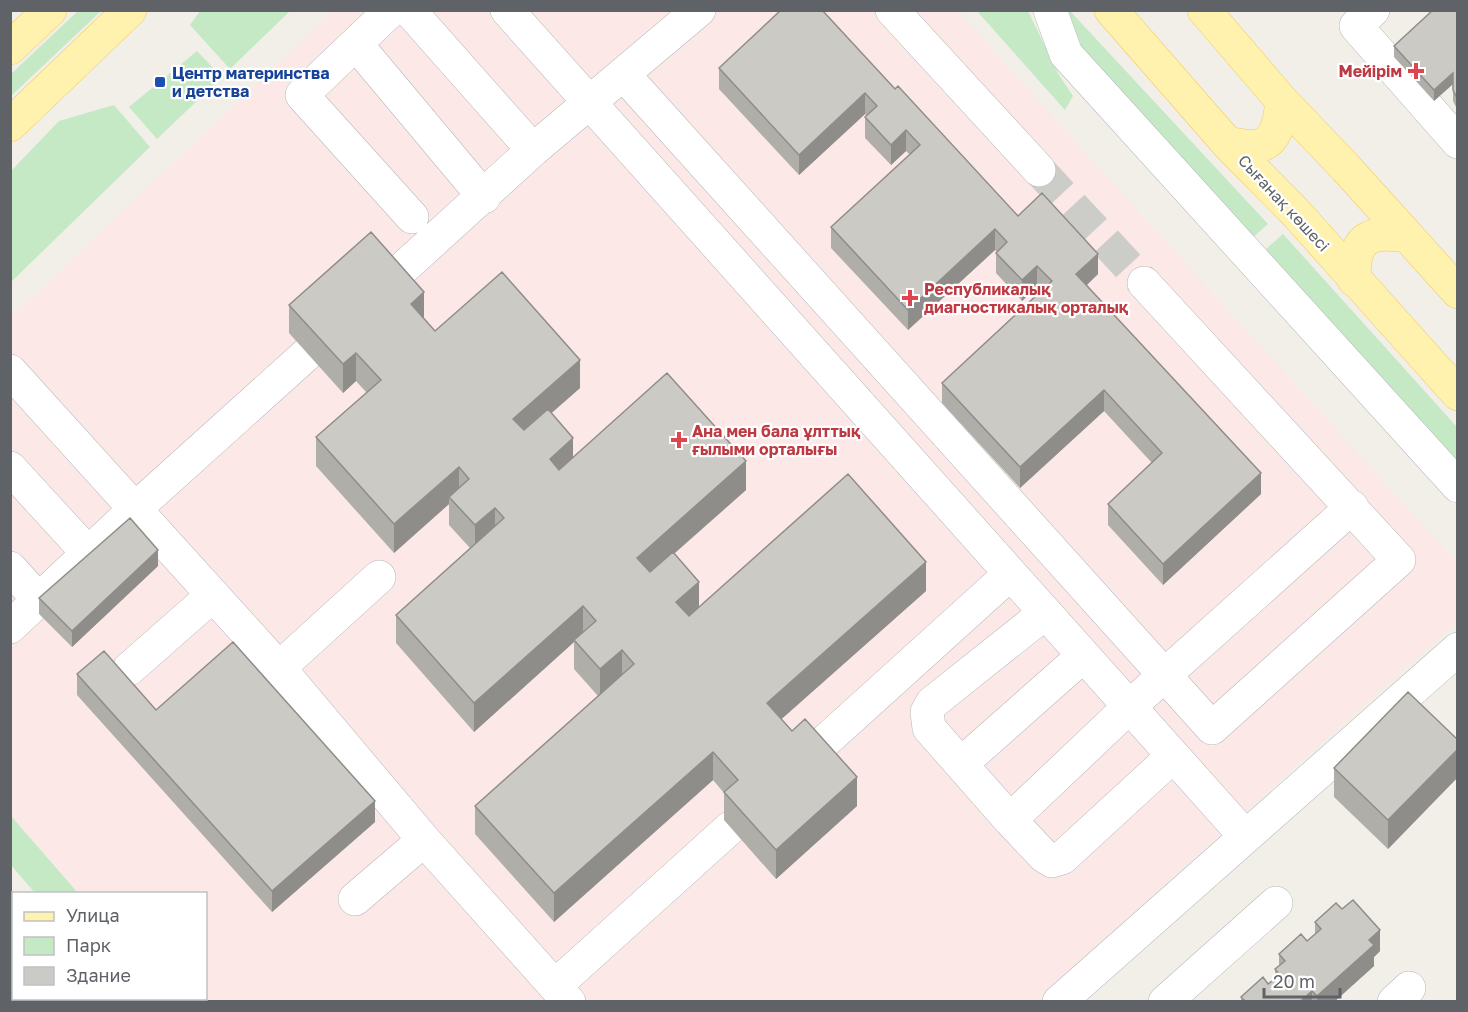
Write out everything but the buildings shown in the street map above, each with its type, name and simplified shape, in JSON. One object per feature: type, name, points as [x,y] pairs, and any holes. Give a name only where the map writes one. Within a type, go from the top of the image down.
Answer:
[{"type":"main road","points":[[10,48],[50,10]]},
{"type":"main road","points":[[10,125],[130,10]]},
{"type":"main road","name":"Сығанақ көшесі","points":[[1111,10],[1228,144],[1296,213],[1458,394]]},
{"type":"main road","points":[[1204,10],[1282,101],[1458,292]]},
{"type":"main road","points":[[1228,144],[1258,147],[1271,138],[1278,125],[1282,101]]},
{"type":"main road","points":[[1354,280],[1354,260],[1359,247],[1372,236],[1386,233],[1406,236]]},
{"type":"street","points":[[391,10],[302,95],[412,217]]},
{"type":"street","points":[[409,10],[533,150]]},
{"type":"street","points":[[507,10],[1245,836]]},
{"type":"street","points":[[389,281],[533,150],[699,10]]},
{"type":"street","points":[[892,10],[1039,170]]},
{"type":"street","points":[[1050,10],[1066,54],[1458,486]]},
{"type":"street","points":[[1357,16],[1458,142]]},
{"type":"street","points":[[356,44],[484,196]]},
{"type":"street","points":[[624,75],[1212,728],[1399,560],[1144,283]]},
{"type":"street","points":[[10,627],[135,509],[307,354]]},
{"type":"street","points":[[10,371],[279,668],[424,840],[562,994],[730,828]]},
{"type":"street","points":[[10,468],[88,554]]},
{"type":"street","points":[[1010,820],[1129,707],[1352,507]]},
{"type":"street","points":[[10,568],[39,600]]},
{"type":"street","points":[[811,754],[1010,574]]},
{"type":"street","points":[[279,668],[379,576]]},
{"type":"street","points":[[129,669],[213,595]]},
{"type":"street","points":[[1045,613],[932,703],[927,712],[929,728],[1010,820],[1044,856],[1052,861],[1062,858],[1173,756]]},
{"type":"street","points":[[1059,1002],[1458,650]]},
{"type":"street","points":[[961,764],[1083,656]]},
{"type":"street","points":[[355,899],[424,840]]},
{"type":"street","points":[[1165,1002],[1276,903]]},
{"type":"shaded area","name":"Ана мен бала ұлттық ғылыми орталығы","points":[[334,11],[957,11],[1457,563],[1457,621],[1035,1001],[172,1001],[207,1000],[207,892],[78,892],[11,815],[10,318]]},
{"type":"green space","points":[[78,11],[101,11],[11,96],[11,74]]},
{"type":"green space","points":[[200,11],[290,11],[230,69],[190,25]]},
{"type":"green space","points":[[977,11],[1028,11],[1059,75],[1073,96],[1065,110]]},
{"type":"green space","points":[[1065,11],[1070,11],[1268,224],[1250,240],[1080,46]]},
{"type":"green space","points":[[197,51],[222,77],[157,139],[129,107]]},
{"type":"green space","points":[[114,105],[150,147],[11,282],[11,171],[59,121]]},
{"type":"green space","points":[[1283,234],[1457,427],[1457,464],[1265,250]]},
{"type":"green space","points":[[10,816],[77,892],[34,892],[11,865]]},
{"type":"tunnel","points":[[1039,170],[1144,283]]},
{"type":"place","name":"Мейірім","points":[[1416,71]]},
{"type":"place","name":"Центр материнства и детства","points":[[160,82]]},
{"type":"place","name":"Республикалық диагностикалық орталық","points":[[910,298]]},
{"type":"place","name":"Ана мен бала ұлттық ғылыми орталығы","points":[[679,440]]}]
